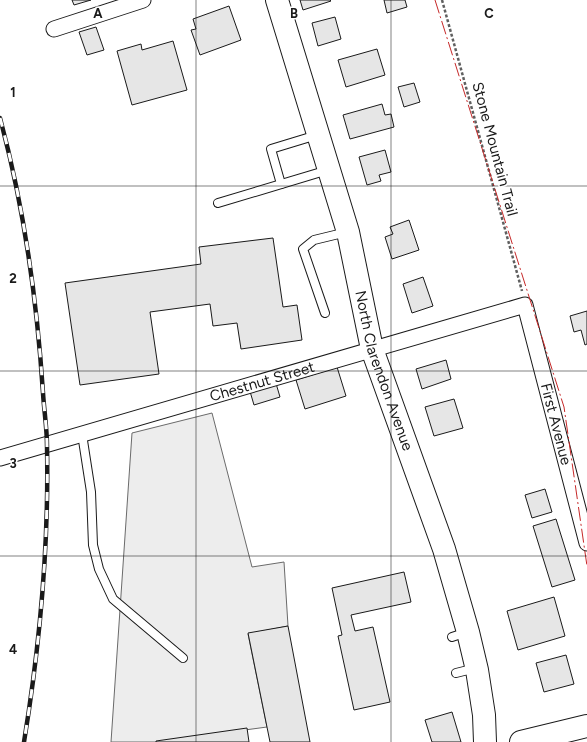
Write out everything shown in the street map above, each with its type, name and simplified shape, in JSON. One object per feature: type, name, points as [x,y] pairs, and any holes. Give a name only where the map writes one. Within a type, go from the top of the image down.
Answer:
[{"type":"street","points":[[54,29],[143,0]]},
{"type":"street","name":"North Clarendon Avenue","points":[[277,0],[348,232],[372,349],[444,549],[460,635],[477,668],[484,716],[485,742]]},
{"type":"street","name":"Chestnut Street","points":[[0,458],[525,305]]},
{"type":"street","name":"First Avenue","points":[[525,305],[587,543]]},
{"type":"street","points":[[525,742],[587,726]]},
{"type":"lane","points":[[281,184],[271,149],[318,135]]},
{"type":"lane","points":[[218,203],[329,170]]},
{"type":"lane","points":[[325,313],[303,248],[314,240],[348,232]]},
{"type":"lane","points":[[82,434],[91,492],[93,545],[99,569],[113,599],[183,658]]},
{"type":"lane","points":[[456,673],[477,668]]},
{"type":"path","name":"Stone Mountain Trail","points":[[442,0],[525,305]]},
{"type":"shaded area","points":[[212,413],[252,567],[284,562],[288,626],[248,634],[267,727],[156,742],[111,742],[132,433]]},
{"type":"building","points":[[72,0],[91,0],[74,5]]},
{"type":"building","points":[[300,0],[330,0],[331,1],[303,10]]},
{"type":"building","points":[[384,0],[405,0],[407,7],[387,13]]},
{"type":"building","points":[[229,6],[241,40],[200,55],[191,30],[196,29],[193,19]]},
{"type":"building","points":[[335,17],[341,39],[318,46],[312,23]]},
{"type":"building","points":[[96,27],[104,50],[87,55],[79,32]]},
{"type":"building","points":[[173,41],[187,90],[132,105],[117,51],[141,44],[142,50]]},
{"type":"building","points":[[377,49],[385,75],[346,87],[338,60]]},
{"type":"building","points":[[414,83],[420,102],[404,107],[398,87]]},
{"type":"building","points":[[382,104],[385,115],[391,114],[394,127],[350,139],[343,115]]},
{"type":"building","points":[[385,150],[391,172],[379,175],[381,181],[367,185],[359,157]]},
{"type":"building","points":[[409,220],[419,250],[392,259],[385,237],[393,234],[390,227]]},
{"type":"building","points":[[273,238],[283,307],[297,305],[302,340],[241,349],[237,323],[213,326],[210,304],[150,312],[159,374],[80,385],[65,283],[201,264],[199,247]]},
{"type":"building","points":[[423,277],[433,306],[412,313],[403,284]]},
{"type":"building","points":[[587,311],[587,344],[585,345],[581,330],[574,332],[570,316]]},
{"type":"building","points":[[446,360],[451,379],[422,389],[416,369]]},
{"type":"building","points":[[337,367],[346,396],[305,409],[296,380]]},
{"type":"building","points":[[275,380],[280,397],[254,405],[249,388]]},
{"type":"building","points":[[454,399],[463,428],[434,436],[425,407]]},
{"type":"building","points":[[545,489],[552,512],[532,518],[525,495]]},
{"type":"building","points":[[556,519],[575,580],[552,587],[533,526]]},
{"type":"building","points":[[404,572],[411,602],[351,615],[355,631],[373,627],[390,702],[354,710],[338,636],[342,635],[332,588]]},
{"type":"building","points":[[554,597],[565,636],[518,650],[507,611]]},
{"type":"building","points":[[288,626],[310,742],[270,742],[248,633]]},
{"type":"building","points":[[566,655],[574,684],[544,692],[536,663]]},
{"type":"building","points":[[452,712],[461,742],[432,742],[425,720]]},
{"type":"building","points":[[247,728],[249,742],[156,742],[156,741]]},
{"type":"railway","points":[[0,118],[16,185],[28,254],[37,323],[47,439],[45,557],[35,668],[24,742]]},
{"type":"power","points":[[435,0],[564,407],[587,566]]}]
